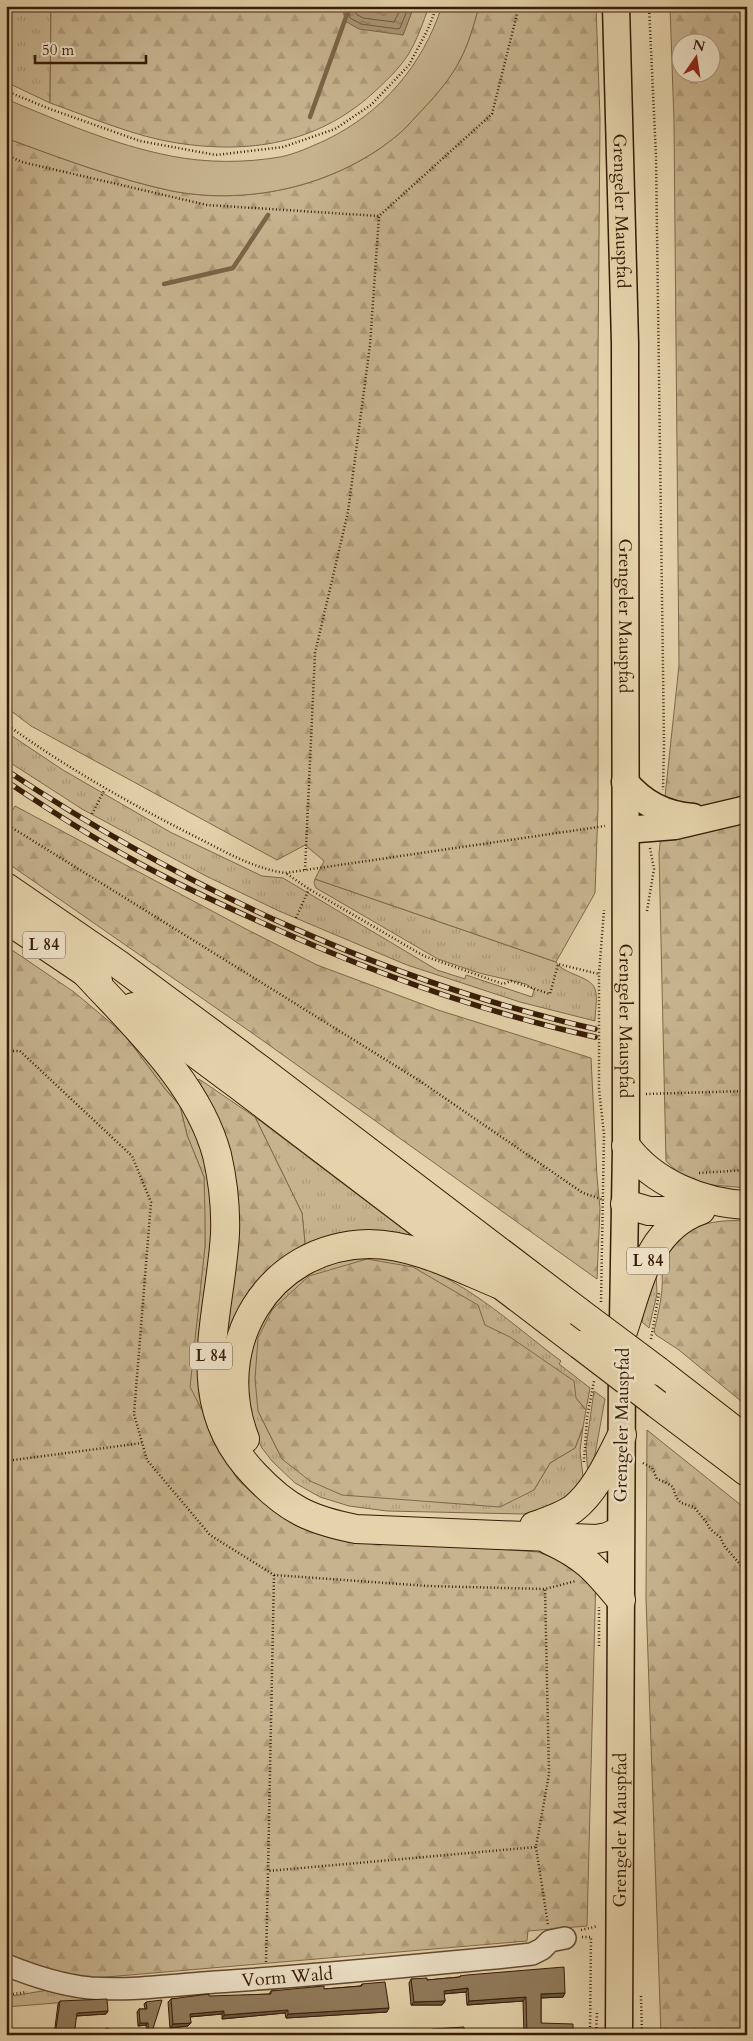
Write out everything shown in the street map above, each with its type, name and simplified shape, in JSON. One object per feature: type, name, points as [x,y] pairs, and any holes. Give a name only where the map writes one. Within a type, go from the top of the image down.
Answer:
[{"type":"highway","name":"L 84","points":[[6,888],[118,964],[261,1070],[742,1434]]},
{"type":"highway","name":"L 84","points":[[6,919],[83,970],[327,1152],[747,1472]]},
{"type":"highway","name":"L 84","points":[[83,970],[144,1036],[181,1082],[195,1104],[214,1146],[222,1178],[225,1235],[212,1333],[212,1384],[223,1428],[247,1468],[283,1503],[330,1524],[356,1529],[392,1532],[537,1531],[571,1550],[586,1561],[621,1600]]},
{"type":"highway","points":[[626,1146],[638,1161],[700,1203]]},
{"type":"highway","points":[[625,1204],[655,1195],[700,1203],[741,1205]]},
{"type":"highway","name":"L 84","points":[[622,1334],[645,1268],[660,1239],[700,1203]]},
{"type":"highway","name":"L 84","points":[[502,1286],[424,1254],[395,1246],[369,1244],[338,1249],[307,1259],[286,1272],[270,1287],[246,1321],[236,1356],[233,1380],[235,1402],[240,1424],[248,1445],[259,1462],[287,1491],[304,1503],[340,1516],[386,1522],[537,1531],[596,1539],[607,1537],[620,1531]]},
{"type":"highway","name":"L 84","points":[[537,1531],[574,1508],[602,1474],[622,1435]]},
{"type":"main road","name":"Grengeler Mauspfad","points":[[616,6],[625,343],[625,782],[615,828],[626,1146],[620,1531],[619,2035]]},
{"type":"main road","points":[[625,782],[638,796],[661,810],[675,815],[710,819]]},
{"type":"main road","points":[[615,828],[662,828],[710,819],[747,809]]},
{"type":"street","name":"Vorm Wald","points":[[6,1965],[33,1976],[90,1988],[135,1987],[265,1979],[532,1954],[542,1950],[558,1939]]},
{"type":"path","points":[[6,91],[140,141],[216,155],[284,147],[334,130],[371,105],[409,65],[428,30],[437,6]]},
{"type":"path","points":[[305,870],[315,652],[348,512],[370,345],[379,216],[492,114],[520,6]]},
{"type":"path","points":[[649,6],[656,157],[664,743],[663,799]]},
{"type":"path","points":[[6,155],[22,162],[206,205],[379,216]]},
{"type":"path","points":[[6,724],[105,788],[241,860],[265,870],[286,873],[615,828]]},
{"type":"path","points":[[92,814],[105,788]]},
{"type":"path","points":[[6,824],[420,1081],[583,1193],[603,1200],[625,1204]]},
{"type":"path","points":[[286,873],[309,889],[424,956],[503,984],[511,981],[550,994],[558,964],[599,974],[604,909]]},
{"type":"path","points":[[296,918],[309,889]]},
{"type":"path","points":[[646,1102],[646,1094],[747,1091]]},
{"type":"path","points":[[651,1342],[660,1290]]},
{"type":"path","points":[[6,1461],[142,1442]]},
{"type":"path","points":[[643,1469],[643,1463],[652,1468],[657,1479],[673,1487],[676,1497],[681,1503],[695,1508],[710,1529],[720,1537],[725,1547],[747,1572]]},
{"type":"path","points":[[265,1979],[274,1575]]},
{"type":"path","points":[[545,1589],[549,1774],[536,1847],[558,1939],[591,1937],[590,2035]]},
{"type":"path","points":[[268,1871],[536,1847]]},
{"type":"path","points":[[641,1987],[642,2035]]},
{"type":"path","points":[[596,2035],[598,2005]]},
{"type":"green space","points":[[6,6],[51,6],[50,103],[6,82]]},
{"type":"green space","points":[[51,6],[343,6],[345,21],[403,35],[414,6],[429,6],[411,49],[396,71],[372,94],[350,111],[328,124],[305,134],[256,146],[230,147],[204,146],[161,140],[113,126],[50,103]]},
{"type":"green space","points":[[442,6],[479,6],[463,54],[439,91],[400,133],[376,151],[350,166],[322,178],[293,187],[263,193],[232,196],[172,191],[109,174],[6,138],[6,99],[108,139],[171,156],[198,160],[239,161],[267,159],[292,154],[347,129],[382,101],[412,67],[434,28]]},
{"type":"green space","points":[[479,6],[596,6],[600,118],[598,809],[595,893],[556,962],[315,879],[324,861],[305,845],[277,860],[31,726],[6,707],[6,138],[109,174],[172,191],[232,196],[263,193],[293,187],[322,178],[350,166],[376,151],[400,133],[439,91],[456,67],[469,40]]},
{"type":"green space","points":[[670,6],[747,6],[747,1188],[690,1183],[666,1161],[659,853],[679,665],[673,82],[720,82],[720,32],[671,32]]},
{"type":"green space","points":[[6,732],[63,770],[170,832],[262,876],[283,878],[437,970],[465,979],[466,975],[532,997],[534,990],[526,984],[479,973],[438,959],[316,888],[315,879],[556,962],[565,970],[593,985],[596,996],[595,1021],[520,1002],[407,965],[279,911],[206,876],[82,809],[6,760]]},
{"type":"green space","points":[[15,806],[317,965],[438,1010],[591,1058],[600,1208],[597,1279],[255,1035],[6,862],[6,820]]},
{"type":"green space","points":[[6,946],[74,992],[124,1034],[180,1106],[187,1135],[204,1177],[205,1246],[190,1387],[212,1429],[222,1454],[238,1480],[258,1498],[306,1528],[356,1539],[538,1552],[596,1574],[587,1926],[528,1931],[527,1941],[83,1979],[38,1969],[6,1957],[6,1108],[9,991],[6,988]]},
{"type":"green space","points":[[124,1034],[156,1068],[183,1105],[203,1149],[214,1218],[199,1346],[283,1514],[258,1498],[238,1480],[222,1454],[212,1429],[189,1387],[205,1246],[204,1177],[187,1135],[180,1106]]},
{"type":"green space","points":[[199,1079],[255,1117],[302,1213],[305,1243],[295,1252],[267,1270],[266,1284],[229,1334],[222,1332],[230,1253],[194,1083]]},
{"type":"green space","points":[[255,1117],[428,1248],[391,1240],[266,1284],[267,1270],[295,1252],[305,1243],[302,1213]]},
{"type":"green space","points":[[747,1220],[747,1406],[679,1350],[656,1335],[654,1331],[662,1283],[661,1263],[658,1254],[698,1226],[718,1222]]},
{"type":"green space","points":[[359,1257],[392,1258],[420,1266],[442,1276],[484,1301],[561,1361],[559,1364],[590,1388],[586,1410],[576,1398],[484,1325],[478,1305],[258,1411],[282,1459],[534,1490],[550,1463],[575,1448],[583,1427],[580,1451],[584,1485],[556,1504],[523,1514],[387,1511],[349,1506],[320,1497],[295,1483],[272,1461],[253,1431],[244,1386],[253,1336],[278,1295],[322,1264]]},
{"type":"green space","points":[[367,1259],[413,1267],[478,1305],[485,1325],[510,1337],[574,1381],[576,1398],[586,1410],[583,1427],[575,1448],[550,1463],[534,1490],[500,1507],[342,1495],[310,1481],[282,1459],[258,1411],[255,1379],[258,1338],[272,1310],[309,1276]]},
{"type":"green space","points":[[656,1271],[657,1294],[649,1328],[642,1322],[646,1298]]},
{"type":"green space","points":[[594,1391],[605,1399],[594,1460],[588,1477],[586,1447]]},
{"type":"green space","points":[[647,1430],[747,1510],[747,2035],[661,2035],[646,1598]]},
{"type":"green space","points":[[48,1990],[105,1999],[6,2007],[6,1997]]},
{"type":"water","points":[[343,6],[414,6],[403,35],[359,29],[345,21]]},
{"type":"building","points":[[564,1967],[565,1993],[541,1994],[541,2023],[573,2024],[573,2035],[527,2035],[526,1997],[469,2001],[468,1988],[444,1991],[445,2001],[414,2002],[411,1979],[427,1978],[427,1980]]},
{"type":"building","points":[[385,1982],[389,2008],[288,2014],[288,2010],[224,2015],[224,2011],[190,2014],[191,2023],[173,2024],[171,1999],[209,1994],[209,1996],[271,1994],[271,1991],[324,1986],[324,1989],[362,1986],[362,1984]]},
{"type":"building","points":[[107,1999],[108,2011],[77,2013],[74,2035],[55,2035],[60,2001]]},
{"type":"building","points":[[162,2000],[151,2035],[149,2035],[148,2023],[140,2023],[139,2009],[147,2009],[146,2002]]},
{"type":"building","points":[[464,2027],[464,2035],[433,2035],[432,2029]]},
{"type":"building","points":[[106,2028],[117,2032],[116,2035],[104,2035]]},
{"type":"waterway","points":[[310,117],[350,6]]},
{"type":"waterway","points":[[164,284],[233,268],[268,215]]},
{"type":"railway","points":[[6,770],[144,854],[216,892],[289,926],[364,957],[440,985],[517,1009],[595,1029]]},
{"type":"railway","points":[[6,781],[86,833],[151,870],[307,943],[428,990],[511,1016],[595,1037]]}]
